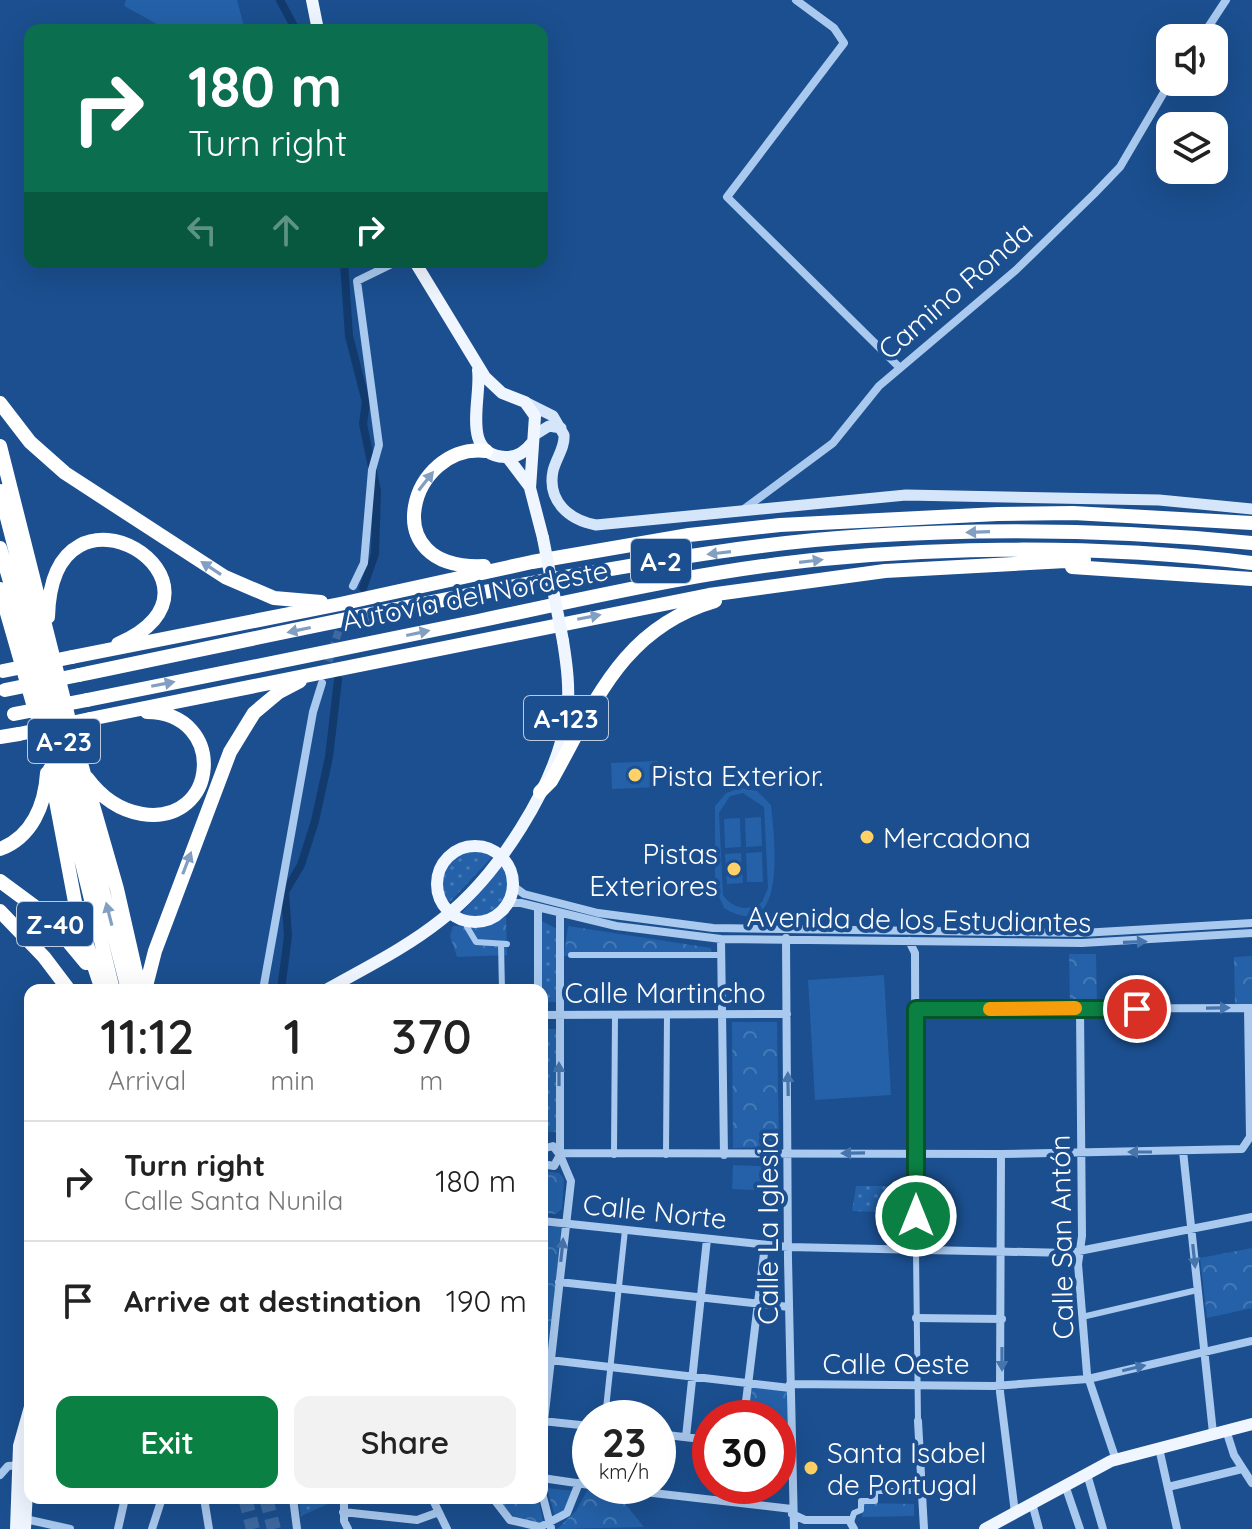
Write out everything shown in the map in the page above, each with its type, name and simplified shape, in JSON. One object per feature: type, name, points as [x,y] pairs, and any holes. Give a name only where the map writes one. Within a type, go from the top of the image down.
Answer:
[{"type":"highway","points":[[0,403],[30,442],[65,473],[240,586],[274,598],[299,602],[365,597]]},
{"type":"highway","points":[[0,446],[82,771],[117,889],[141,984]]},
{"type":"highway","points":[[486,451],[462,452],[439,467],[422,485],[414,507],[419,538],[431,554],[447,563],[469,566],[518,560],[532,562]]},
{"type":"highway","name":"A-23","points":[[0,491],[126,984]]},
{"type":"highway","points":[[2,672],[532,562],[689,535],[780,525],[1073,513],[1252,523]]},
{"type":"highway","points":[[955,516],[1073,519],[1252,534]]},
{"type":"highway","name":"Autovía del Nordeste","points":[[2,690],[485,591],[782,545],[863,536],[1021,530],[1100,531],[1252,543]]},
{"type":"highway","points":[[47,632],[52,585],[69,556],[85,545],[108,539],[131,544],[143,551],[154,562],[162,584],[157,614],[131,638],[78,656]]},
{"type":"highway","name":"A-23","points":[[0,548],[29,645],[112,984]]},
{"type":"highway","name":"Autovía del Nordeste","points":[[7,716],[608,594],[723,572],[822,559],[940,551],[1054,551],[1127,552],[1252,563]]},
{"type":"highway","points":[[1,737],[547,625],[774,584],[987,565],[1134,561],[1252,571]]},
{"type":"highway","points":[[987,565],[1131,568],[1252,579]]},
{"type":"highway","points":[[540,792],[551,781],[612,673],[642,640],[691,609],[753,594],[774,584]]},
{"type":"highway","points":[[0,589],[46,753],[75,909],[100,984]]},
{"type":"highway","points":[[0,610],[17,643]]},
{"type":"highway","points":[[144,984],[230,752],[245,724],[279,692],[307,678],[348,666]]},
{"type":"highway","points":[[82,771],[102,794],[131,812],[163,814],[181,807],[194,796],[204,764],[204,753],[192,730],[167,714],[122,712]]},
{"type":"highway","points":[[0,849],[24,834],[35,818],[45,787],[46,753]]},
{"type":"highway","name":"Z-40","points":[[0,881],[61,930],[99,984]]},
{"type":"highway","points":[[0,911],[44,957],[64,984]]},
{"type":"main road","points":[[312,0],[317,24]]},
{"type":"main road","points":[[419,268],[491,384],[553,416],[561,428],[564,443],[554,468],[553,490],[562,508],[579,520],[603,525],[906,495],[1033,495],[1159,500],[1252,509]]},
{"type":"main road","points":[[477,366],[476,436],[486,451],[508,458],[525,451],[535,437],[549,426],[561,428]]},
{"type":"main road","points":[[478,413],[487,401],[508,395]]},
{"type":"main road","name":"A-123","points":[[346,984],[451,913],[501,856],[540,792],[566,719],[569,683],[563,641],[530,488],[535,416],[525,402]]},
{"type":"main road","name":"A-123","points":[[508,458],[530,488]]},
{"type":"main road","points":[[475,847],[501,856],[509,867],[513,886],[508,903],[499,913],[481,921],[465,920],[451,913],[444,906],[438,887],[440,869],[447,859],[463,849],[475,847]]},
{"type":"main road","points":[[985,1529],[1116,1460],[1252,1424]]},
{"type":"main road","points":[[16,1529],[24,1425]]},
{"type":"main road","points":[[24,1456],[20,1472],[25,1524]]},
{"type":"street","points":[[796,0],[834,28],[844,43],[727,197],[899,367]]},
{"type":"street","points":[[1210,24],[1226,0]]},
{"type":"street","name":"Camino Ronda","points":[[744,509],[833,443],[849,420],[899,367],[1016,270],[1094,194],[1120,167],[1162,96]]},
{"type":"street","points":[[353,586],[364,563],[372,470],[379,445],[358,312],[357,281],[384,268]]},
{"type":"street","points":[[264,984],[313,712],[322,683]]},
{"type":"street","name":"Avenida de los Estudiantes","points":[[513,886],[524,894],[598,913],[688,926],[1082,933],[1252,923]]},
{"type":"street","name":"Avenida de los Estudiantes","points":[[508,903],[538,907],[587,920],[721,939],[1139,942],[1252,933]]},
{"type":"street","points":[[538,907],[538,984]]},
{"type":"street","points":[[587,920],[598,913]]},
{"type":"street","points":[[548,1377],[571,1176],[560,1153],[560,914]]},
{"type":"street","points":[[467,927],[476,942],[504,944],[502,984]]},
{"type":"street","name":"Calle La Iglesia","points":[[787,930],[790,1386],[786,1448],[794,1528]]},
{"type":"street","points":[[721,939],[724,1155]]},
{"type":"street","points":[[908,941],[915,950],[915,1385],[924,1529]]},
{"type":"street","points":[[571,955],[722,955]]},
{"type":"street","name":"Calle San Antón","points":[[1080,1008],[1082,1317],[1088,1379],[1116,1460]]},
{"type":"street","points":[[548,1146],[560,1153],[614,1155],[1001,1154],[1245,1147],[1250,1137],[1250,1008],[916,1009]]},
{"type":"street","points":[[614,1155],[615,1014]]},
{"type":"street","points":[[666,1155],[667,1014]]},
{"type":"street","name":"Calle Martincho","points":[[548,1015],[787,1014]]},
{"type":"street","points":[[1168,1487],[1248,1476],[1220,1432],[1204,1352],[1183,1151]]},
{"type":"street","points":[[548,1165],[554,1166],[560,1153]]},
{"type":"street","points":[[1001,1154],[1001,1385],[1015,1513]]},
{"type":"street","name":"Calle Norte","points":[[548,1222],[788,1247],[1003,1253],[1080,1252],[1252,1217]]},
{"type":"street","points":[[607,1400],[625,1230]]},
{"type":"street","points":[[686,1437],[707,1239]]},
{"type":"street","points":[[746,1400],[765,1245]]},
{"type":"street","points":[[559,1282],[789,1307]]},
{"type":"street","points":[[1082,1317],[1193,1291]]},
{"type":"street","points":[[916,1318],[1002,1319]]},
{"type":"street","name":"Calle Oeste","points":[[550,1360],[790,1386],[1001,1385],[1088,1379],[1252,1341]]},
{"type":"street","points":[[548,1422],[572,1424]]},
{"type":"street","points":[[676,1436],[692,1438]]},
{"type":"street","points":[[1159,1448],[1177,1529]]},
{"type":"street","points":[[0,1476],[6,1467],[20,1472]]},
{"type":"street","points":[[0,1476],[20,1472]]},
{"type":"street","points":[[1087,1474],[1103,1529]]},
{"type":"street","points":[[548,1479],[572,1482]]},
{"type":"street","points":[[1065,1485],[1080,1529]]},
{"type":"street","points":[[676,1497],[792,1512],[805,1520],[853,1525],[854,1513],[861,1510],[861,1501],[875,1501],[875,1491],[921,1491]]},
{"type":"street","points":[[1032,1503],[1039,1529]]},
{"type":"street","points":[[118,1529],[124,1504]]},
{"type":"street","points":[[152,1529],[160,1504]]},
{"type":"street","points":[[205,1504],[209,1529]]},
{"type":"street","points":[[294,1504],[297,1529]]},
{"type":"street","points":[[344,1504],[348,1529]]},
{"type":"street","points":[[435,1504],[447,1529]]},
{"type":"street","points":[[497,1504],[516,1524],[534,1527],[551,1526],[570,1510],[572,1504]]},
{"type":"street","points":[[545,1504],[551,1526]]},
{"type":"street","points":[[343,1512],[417,1520],[439,1512]]},
{"type":"street","points":[[794,1528],[805,1520]]},
{"type":"street","points":[[25,1524],[70,1529]]},
{"type":"green space","points":[[126,0],[237,0],[243,24],[157,24],[124,6]]},
{"type":"green space","name":"Pista Exterior.","points":[[658,761],[659,787],[612,789],[611,763]]},
{"type":"green space","points":[[741,788],[757,791],[771,805],[775,861],[773,882],[768,900],[759,913],[745,916],[724,908],[715,887],[715,806],[726,793]],"holes":[[[743,793],[764,807],[768,888],[762,902],[741,908],[723,895],[719,813],[730,796]]]},
{"type":"green space","points":[[761,817],[762,846],[746,847],[745,818]]},
{"type":"green space","points":[[740,818],[741,847],[725,848],[724,819]]},
{"type":"green space","points":[[467,851],[479,851],[492,857],[447,905],[442,888],[444,873],[452,860]]},
{"type":"green space","points":[[762,852],[763,882],[747,882],[746,853]]},
{"type":"green space","name":"Pistas Exteriores","points":[[741,853],[743,883],[727,884],[725,854]]},
{"type":"green space","points":[[503,866],[508,888],[500,906],[482,916],[460,915]]},
{"type":"green space","points":[[506,916],[507,955],[457,957],[450,936],[453,926],[487,927]]},
{"type":"green space","points":[[538,919],[559,930],[560,1002],[548,1002],[548,984],[541,984]]},
{"type":"green space","points":[[568,926],[711,948],[712,954],[564,956]]},
{"type":"green space","points":[[1069,954],[1096,954],[1097,1006],[1070,1006]]},
{"type":"green space","points":[[1252,956],[1252,1004],[1235,1004],[1234,957]]},
{"type":"green space","points":[[884,975],[891,1095],[815,1100],[808,980]]},
{"type":"green space","points":[[732,1022],[777,1022],[779,1147],[733,1148]]},
{"type":"green space","points":[[548,1029],[556,1029],[557,1132],[548,1132]]},
{"type":"green space","points":[[733,1165],[779,1167],[778,1191],[732,1189]]},
{"type":"green space","points":[[548,1172],[559,1173],[564,1179],[562,1209],[556,1214],[548,1213]]},
{"type":"green space","points":[[856,1186],[906,1186],[910,1213],[852,1211]]},
{"type":"green space","points":[[548,1226],[561,1227],[548,1374]]},
{"type":"green space","points":[[1252,1248],[1252,1308],[1207,1318],[1200,1258]]},
{"type":"green space","points":[[752,1387],[787,1391],[787,1400],[751,1400]]},
{"type":"green space","points":[[548,1488],[572,1491],[563,1513],[555,1517]]},
{"type":"green space","points":[[863,1503],[914,1504],[914,1516],[862,1517]]},
{"type":"green space","points":[[300,1504],[328,1504],[301,1516]]},
{"type":"green space","points":[[502,1504],[539,1504],[543,1521],[523,1521]]},
{"type":"green space","points":[[580,1504],[625,1504],[644,1527],[557,1529]]},
{"type":"waterway","points":[[280,0],[293,24]]},
{"type":"waterway","points":[[344,268],[349,336],[366,402],[363,424],[377,491],[375,554],[363,588]]},
{"type":"waterway","points":[[282,984],[288,936],[285,892],[301,865],[315,821],[329,757],[338,680]]},
{"type":"tunnel","points":[[325,673],[343,617]]},
{"type":"tunnel","points":[[247,1504],[253,1529]]},
{"type":"tunnel","points":[[268,1504],[274,1529]]},
{"type":"slow traffic","points":[[990,1009],[1075,1008]]},
{"type":"place","name":"Pista Exterior.","points":[[635,775]]},
{"type":"place","name":"Mercadona","points":[[867,837]]},
{"type":"place","name":"Pistas Exteriores","points":[[734,869]]},
{"type":"place","name":"Santa Isabel de Portugal","points":[[811,1468]]},
{"type":"route","points":[[916,1216],[916,1009],[1137,1009]]}]
